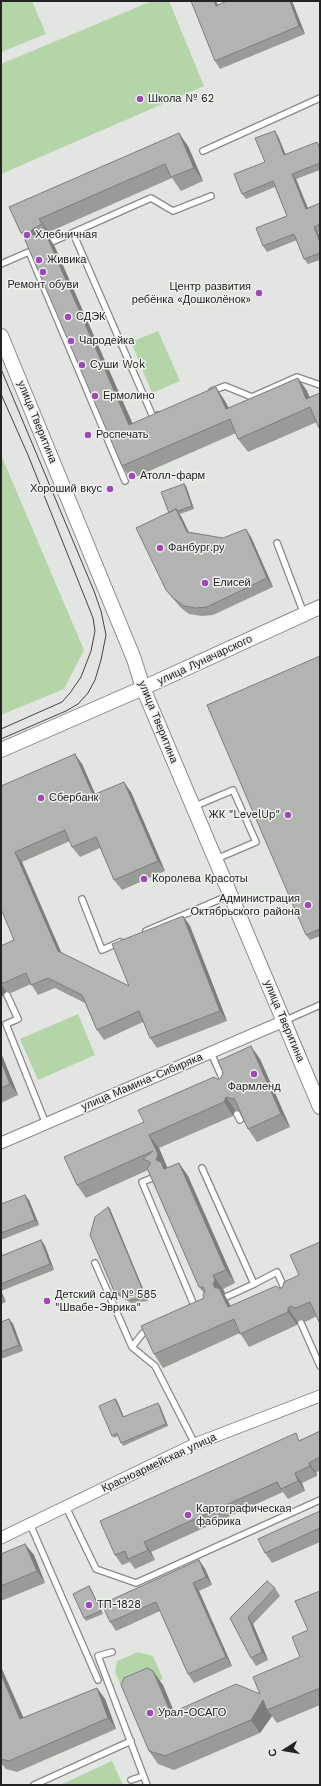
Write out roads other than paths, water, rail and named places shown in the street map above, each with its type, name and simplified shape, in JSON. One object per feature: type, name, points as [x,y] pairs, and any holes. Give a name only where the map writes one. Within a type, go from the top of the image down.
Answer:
[{"type":"street","name":"улица Тверитина","points":[[1,336],[134,658],[143,688],[320,1107]]},
{"type":"street","name":"улица Луначарского","points":[[1,750],[143,688],[320,607]]},
{"type":"street","name":"улица Мамина-Сибиряка","points":[[1,1143],[284,1021]]},
{"type":"street","name":"Красноармейская улица","points":[[1,1538],[196,1444],[320,1396]]},
{"type":"lane","points":[[203,152],[320,98]]},
{"type":"lane","points":[[45,245],[151,198],[173,211],[211,196]]},
{"type":"lane","points":[[73,232],[154,417],[161,414]]},
{"type":"lane","points":[[1,264],[37,248]]},
{"type":"lane","points":[[29,252],[125,481]]},
{"type":"lane","points":[[204,395],[225,386],[252,397],[297,377],[320,385]]},
{"type":"lane","points":[[277,543],[304,614]]},
{"type":"lane","points":[[194,807],[233,790],[256,842],[216,860]]},
{"type":"lane","points":[[139,934],[230,895]]},
{"type":"lane","points":[[82,899],[102,950],[124,940]]},
{"type":"lane","points":[[7,994],[18,1019],[3,1025],[46,1124]]},
{"type":"lane","points":[[284,1021],[320,1005]]},
{"type":"lane","points":[[212,1052],[226,1088]]},
{"type":"lane","points":[[237,1114],[240,1120]]},
{"type":"lane","points":[[202,1168],[254,1284]]},
{"type":"lane","points":[[155,1177],[142,1182],[196,1310]]},
{"type":"lane","points":[[95,1263],[132,1347],[155,1366],[196,1444]]},
{"type":"lane","points":[[226,1297],[276,1272],[289,1297]]},
{"type":"lane","points":[[189,1313],[203,1307]]},
{"type":"lane","points":[[301,1324],[320,1366]]},
{"type":"lane","points":[[132,1347],[143,1333],[156,1327]]},
{"type":"lane","points":[[66,1507],[96,1569],[136,1582],[320,1500]]},
{"type":"lane","points":[[30,1524],[98,1680]]},
{"type":"lane","points":[[112,1652],[98,1656],[147,1785]]},
{"type":"lane","points":[[34,1785],[131,1741]]},
{"type":"lane","points":[[131,1780],[143,1776]]},
{"type":"tram line","points":[[1,369],[94,591],[101,611],[106,635],[95,680],[88,693],[78,704],[66,711],[1,739]]},
{"type":"tram line","points":[[1,394],[28,455],[93,618],[95,631],[91,651],[81,677],[62,702],[1,729]]},
{"type":"place","name":"Школа № 62","points":[[140,99]]},
{"type":"place","name":"Хлебничная","points":[[27,235]]},
{"type":"place","name":"Живика","points":[[39,260]]},
{"type":"place","name":"Ремонт обуви","points":[[43,272]]},
{"type":"place","name":"Центр развития ребёнка «Дошколёнок»","points":[[259,293]]},
{"type":"place","name":"СДЭК","points":[[68,317]]},
{"type":"place","name":"Чародейка","points":[[71,341]]},
{"type":"place","name":"Суши Wok","points":[[82,365]]},
{"type":"place","name":"Ермолино","points":[[95,396]]},
{"type":"place","name":"Роспечать","points":[[88,435]]},
{"type":"place","name":"Атолл-фарм","points":[[132,476]]},
{"type":"place","name":"Хороший вкус","points":[[110,489]]},
{"type":"place","name":"Фанбург.ру","points":[[160,548]]},
{"type":"place","name":"Елисей","points":[[205,583]]},
{"type":"place","name":"Сбербанк","points":[[41,798]]},
{"type":"place","name":"ЖК \"LevelUp\"","points":[[288,815]]},
{"type":"place","name":"Королева Красоты","points":[[144,879]]},
{"type":"place","name":"Администрация Октябрьского района","points":[[308,905]]},
{"type":"place","name":"Фармленд","points":[[254,1074]]},
{"type":"place","name":"Детский сад № 585 \"Швабе-Эврика\"","points":[[47,1301]]},
{"type":"place","name":"Картографическая фабрика","points":[[188,1515]]},
{"type":"place","name":"ТП-1828","points":[[89,1605]]},
{"type":"place","name":"Урал-ОСАГО","points":[[150,1713]]}]
